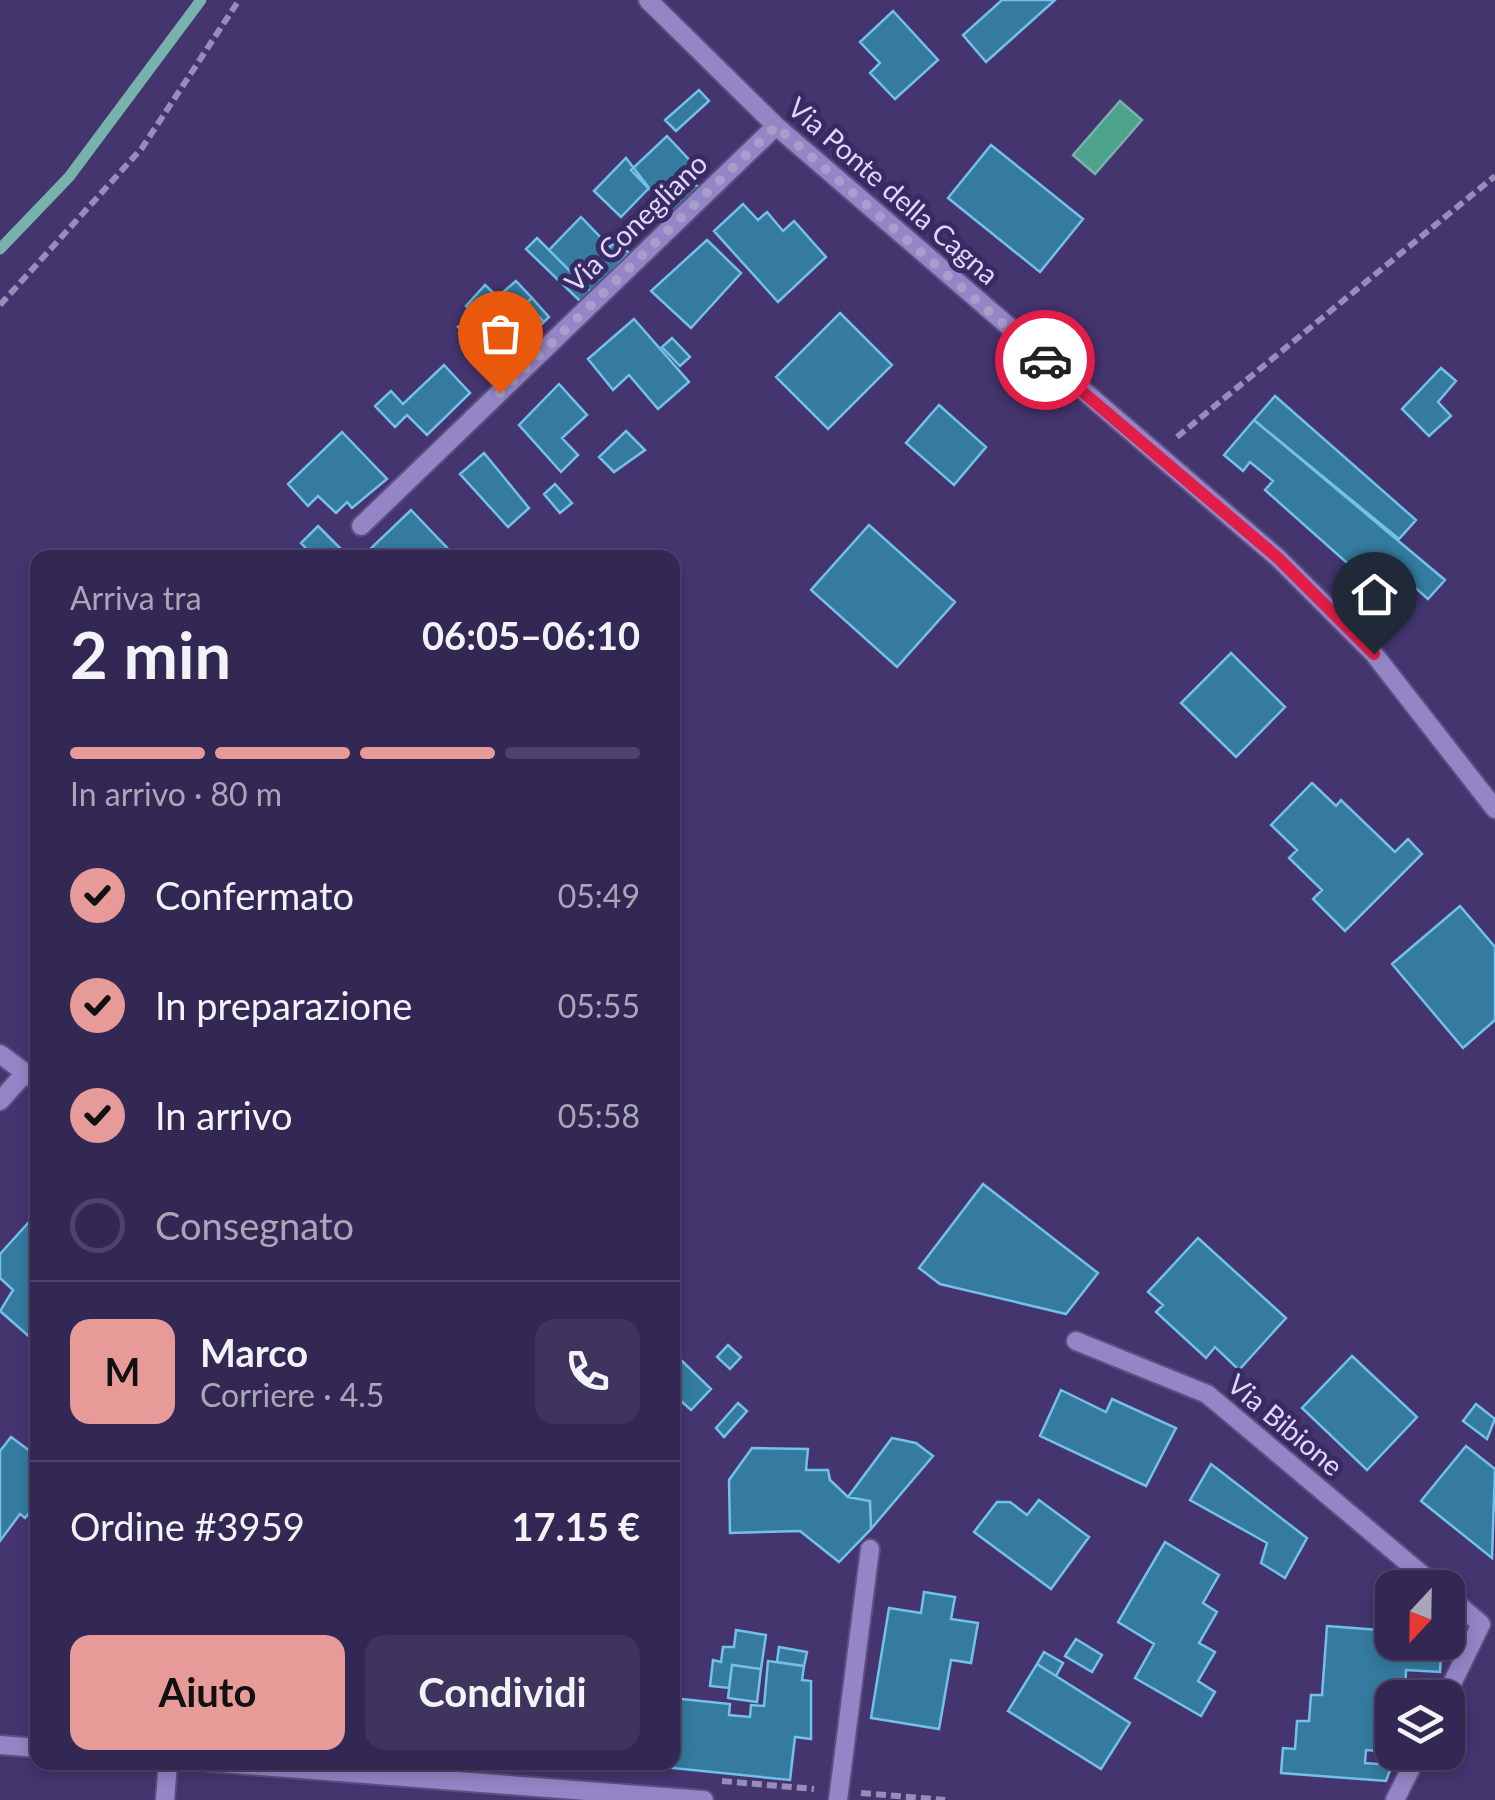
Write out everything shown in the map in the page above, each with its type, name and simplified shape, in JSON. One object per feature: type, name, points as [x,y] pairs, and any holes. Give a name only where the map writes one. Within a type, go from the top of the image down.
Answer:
[{"type":"street","name":"Via Ponte della Cagna","points":[[648,0],[776,126],[1278,558],[1374,654],[1495,810]]},
{"type":"street","name":"Via Conegliano","points":[[361,526],[776,126]]},
{"type":"street","points":[[0,1054],[30,1076]]},
{"type":"street","points":[[0,1101],[30,1078]]},
{"type":"street","name":"Via Bibione","points":[[1076,1342],[1207,1394],[1417,1570]]},
{"type":"street","points":[[838,1800],[870,1549]]},
{"type":"street","points":[[1465,1610],[1482,1624],[1465,1659]]},
{"type":"street","points":[[0,1745],[30,1747]]},
{"type":"street","points":[[165,1800],[167,1770]]},
{"type":"street","points":[[312,1770],[704,1800]]},
{"type":"street","points":[[1395,1800],[1409,1770]]},
{"type":"path","points":[[0,305],[142,148],[239,0]]},
{"type":"path","points":[[1156,453],[1495,176]]},
{"type":"shaded area","points":[[1120,101],[1142,120],[1095,174],[1073,155]]},
{"type":"building","points":[[1002,0],[1055,0],[986,62],[963,35]]},
{"type":"building","points":[[893,11],[938,60],[895,99],[870,73],[880,63],[860,42]]},
{"type":"building","points":[[699,90],[709,101],[676,131],[665,120]]},
{"type":"building","points":[[667,136],[695,166],[686,174],[700,189],[673,214],[631,170]]},
{"type":"building","points":[[991,145],[1083,219],[1040,272],[948,198]]},
{"type":"building","points":[[626,158],[649,188],[621,217],[594,191]]},
{"type":"building","points":[[743,204],[758,220],[767,212],[783,231],[794,221],[826,257],[778,302],[714,231]]},
{"type":"building","points":[[581,217],[610,247],[616,241],[629,253],[591,292],[549,250]]},
{"type":"building","points":[[537,238],[591,292],[581,302],[526,249]]},
{"type":"building","points":[[707,240],[741,273],[691,328],[651,291]]},
{"type":"building","points":[[516,281],[532,298],[526,303],[544,322],[517,347],[483,309]]},
{"type":"building","points":[[485,285],[497,296],[476,316],[466,306]]},
{"type":"building","points":[[532,298],[549,317],[544,322],[526,303]]},
{"type":"building","points":[[483,309],[498,326],[493,331],[502,341],[487,357],[458,327]]},
{"type":"building","points":[[840,313],[892,365],[828,429],[776,377]]},
{"type":"building","points":[[634,319],[689,382],[658,409],[629,375],[613,390],[588,359]]},
{"type":"building","points":[[672,338],[690,357],[680,366],[662,347]]},
{"type":"building","points":[[444,365],[470,393],[427,435],[407,415],[395,427],[375,406],[391,391],[403,404]]},
{"type":"building","points":[[1441,368],[1456,381],[1438,402],[1451,416],[1429,436],[1402,409]]},
{"type":"building","points":[[559,384],[587,415],[562,438],[578,455],[561,472],[519,425]]},
{"type":"building","points":[[1275,396],[1416,520],[1399,539],[1254,420]]},
{"type":"building","points":[[939,405],[986,447],[954,485],[906,443]]},
{"type":"building","points":[[1254,420],[1445,580],[1428,599],[1400,574],[1382,594],[1265,490],[1273,481],[1250,462],[1243,471],[1224,455]]},
{"type":"building","points":[[626,431],[645,450],[614,472],[599,457]]},
{"type":"building","points":[[342,432],[387,479],[352,508],[347,502],[336,513],[318,496],[308,506],[288,484]]},
{"type":"building","points":[[484,453],[529,508],[508,527],[460,474]]},
{"type":"building","points":[[555,484],[572,503],[560,513],[544,494]]},
{"type":"building","points":[[411,510],[449,550],[369,550]]},
{"type":"building","points":[[869,525],[955,602],[897,667],[811,590]]},
{"type":"building","points":[[318,526],[340,548],[308,550],[301,543]]},
{"type":"building","points":[[1231,653],[1285,707],[1236,757],[1181,703]]},
{"type":"building","points":[[1312,783],[1336,806],[1341,800],[1395,852],[1408,839],[1422,854],[1345,931],[1313,899],[1322,890],[1289,858],[1297,850],[1271,825]]},
{"type":"building","points":[[1460,906],[1495,947],[1495,1020],[1463,1048],[1392,964]]},
{"type":"building","points":[[983,1184],[1098,1273],[1066,1314],[940,1284],[919,1268]]},
{"type":"building","points":[[30,1221],[30,1337],[0,1311],[13,1290],[0,1278],[0,1254]]},
{"type":"building","points":[[1198,1238],[1286,1318],[1239,1370],[1215,1347],[1206,1358],[1156,1312],[1163,1305],[1148,1292]]},
{"type":"building","points":[[728,1345],[741,1357],[730,1369],[717,1357]]},
{"type":"building","points":[[1352,1356],[1417,1417],[1367,1470],[1302,1408]]},
{"type":"building","points":[[680,1359],[711,1389],[691,1410],[680,1400]]},
{"type":"building","points":[[1061,1390],[1106,1412],[1112,1399],[1176,1428],[1146,1486],[1040,1436]]},
{"type":"building","points":[[738,1403],[747,1411],[724,1437],[716,1428]]},
{"type":"building","points":[[1476,1404],[1495,1419],[1487,1439],[1463,1421]]},
{"type":"building","points":[[11,1437],[30,1451],[30,1512],[25,1518],[20,1514],[0,1541],[0,1451]]},
{"type":"building","points":[[892,1438],[916,1443],[933,1456],[871,1529],[870,1501],[848,1497]]},
{"type":"building","points":[[1466,1446],[1495,1469],[1492,1558],[1421,1501]]},
{"type":"building","points":[[752,1448],[808,1449],[806,1470],[828,1470],[830,1480],[848,1497],[870,1501],[871,1529],[839,1562],[800,1531],[730,1533],[729,1480]]},
{"type":"building","points":[[1211,1464],[1307,1538],[1285,1578],[1261,1563],[1267,1543],[1190,1500]]},
{"type":"building","points":[[1039,1500],[1089,1537],[1051,1589],[974,1532],[997,1502],[1010,1502],[1027,1515]]},
{"type":"building","points":[[1165,1542],[1219,1575],[1203,1603],[1217,1612],[1199,1643],[1215,1652],[1198,1681],[1215,1692],[1201,1716],[1135,1678],[1154,1644],[1118,1622]]},
{"type":"building","points":[[924,1592],[955,1597],[951,1619],[978,1623],[971,1663],[951,1660],[939,1729],[871,1718],[889,1608],[921,1613]]},
{"type":"building","points":[[1327,1626],[1375,1630],[1375,1660],[1441,1660],[1440,1672],[1406,1670],[1406,1680],[1375,1680],[1375,1751],[1366,1750],[1365,1763],[1375,1764],[1375,1770],[1390,1770],[1386,1781],[1281,1773],[1283,1748],[1295,1749],[1297,1721],[1309,1721],[1311,1695],[1322,1695]]},
{"type":"building","points":[[736,1630],[766,1635],[761,1669],[732,1665],[729,1688],[710,1686],[713,1660],[721,1662],[723,1647],[734,1647]]},
{"type":"building","points":[[1076,1639],[1102,1655],[1092,1672],[1065,1656]]},
{"type":"building","points":[[779,1647],[807,1652],[804,1666],[777,1662]]},
{"type":"building","points":[[1044,1652],[1063,1663],[1056,1676],[1037,1664]]},
{"type":"building","points":[[768,1661],[804,1666],[802,1680],[811,1681],[811,1739],[795,1737],[790,1780],[680,1769],[680,1699],[730,1704],[729,1715],[750,1717],[751,1705],[764,1706]]},
{"type":"building","points":[[1037,1664],[1130,1723],[1101,1769],[1008,1711]]},
{"type":"building","points":[[732,1665],[761,1669],[757,1702],[728,1698]]},
{"type":"waterway","points":[[0,249],[69,177],[201,0]]},
{"type":"way so far","points":[[500,393],[776,126],[1045,360]]},
{"type":"route","points":[[1045,360],[1278,558],[1374,654]]}]
